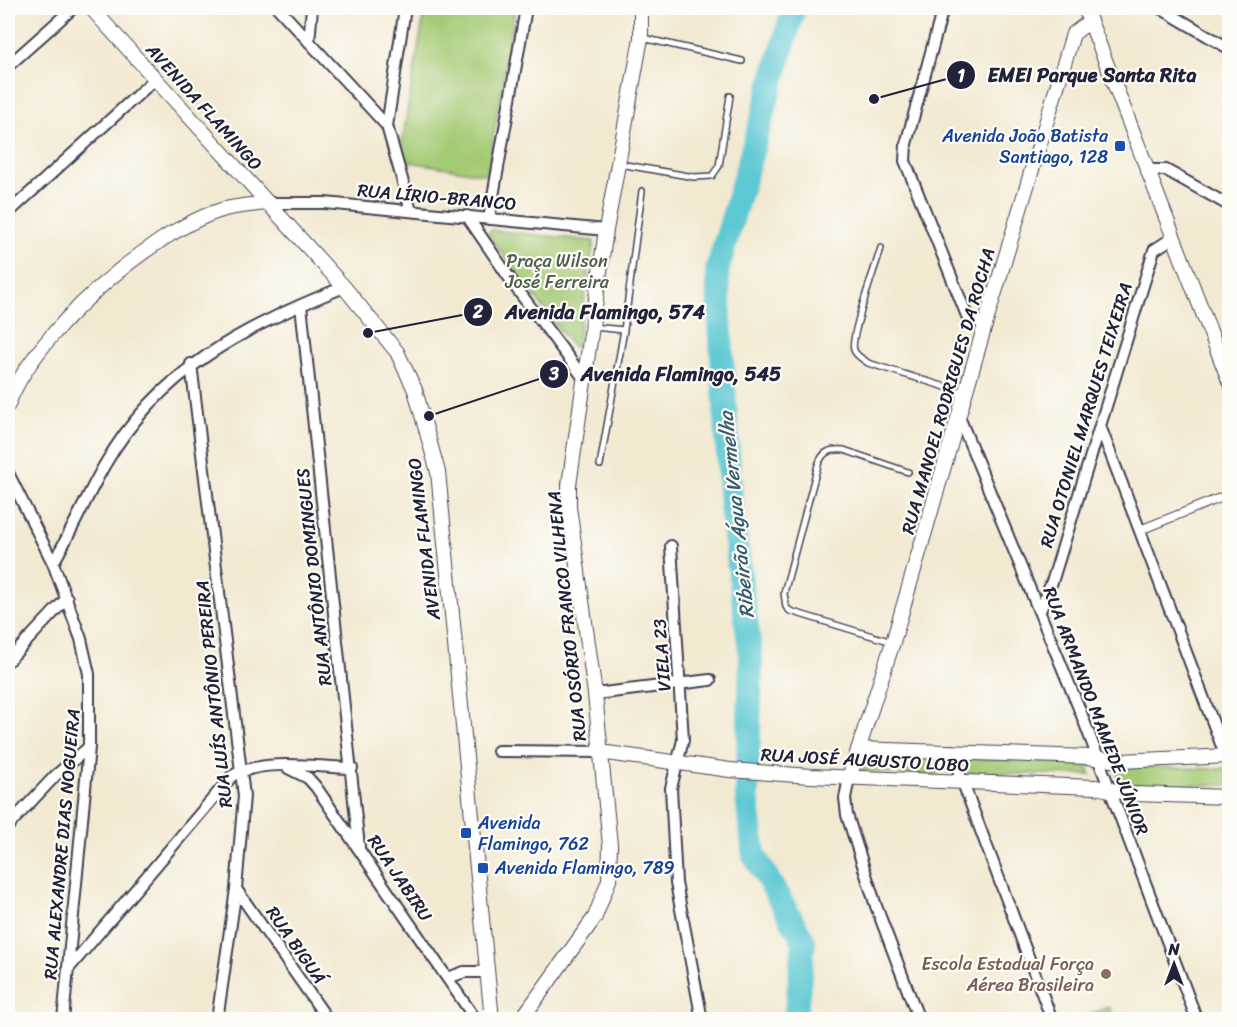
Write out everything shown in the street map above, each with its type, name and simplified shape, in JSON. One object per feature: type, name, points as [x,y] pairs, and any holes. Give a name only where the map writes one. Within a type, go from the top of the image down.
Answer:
[{"type":"street","points":[[8,66],[73,8]]},
{"type":"street","name":"AVENIDA FLAMINGO","points":[[91,8],[265,203],[344,287],[397,352],[415,390],[438,472],[492,1020]]},
{"type":"street","points":[[278,8],[376,110],[387,126],[411,211]]},
{"type":"street","points":[[309,42],[312,8]]},
{"type":"street","points":[[387,126],[405,8]]},
{"type":"street","points":[[489,219],[526,8]]},
{"type":"street","name":"RUA OSÓRIO FRANCO VILHENA","points":[[521,1020],[595,917],[606,894],[609,880],[609,845],[595,694],[569,507],[569,485],[606,230],[641,38],[641,8]]},
{"type":"street","points":[[943,8],[906,144],[905,161],[967,316],[985,325]]},
{"type":"street","points":[[1160,8],[1230,49]]},
{"type":"street","points":[[1087,14],[1230,383]]},
{"type":"street","name":"RUA MANOEL RODRIGUES DA ROCHA","points":[[849,778],[893,642],[1073,34],[1087,14]]},
{"type":"street","points":[[8,213],[155,79]]},
{"type":"street","points":[[1148,170],[1166,170],[1230,206]]},
{"type":"street","points":[[8,405],[18,380],[34,357],[91,294],[138,256],[184,228],[224,210],[265,203]]},
{"type":"street","name":"RUA LÍRIO-BRANCO","points":[[265,203],[325,203],[606,230]]},
{"type":"street","points":[[467,216],[517,289],[583,377]]},
{"type":"street","name":"RUA OTONIEL MARQUES TEIXEIRA","points":[[1040,611],[1053,579],[1154,250],[1174,237]]},
{"type":"street","points":[[53,563],[104,465],[135,420],[191,364],[244,332],[301,304],[344,287]]},
{"type":"street","name":"RUA ANTÔNIO DOMINGUES","points":[[301,304],[359,847]]},
{"type":"street","name":"RUA LUÍS ANTÔNIO PEREIRA","points":[[191,364],[242,770],[244,811],[236,889],[217,1020]]},
{"type":"street","name":"RUA ARMANDO MAMEDE JÚNIOR","points":[[959,417],[1111,790],[1197,1020]]},
{"type":"street","points":[[1100,426],[1228,756]]},
{"type":"street","name":"RUA ALEXANDRE DIAS NOGUEIRA","points":[[8,472],[68,598],[90,675],[89,747],[63,1020]]},
{"type":"street","points":[[1140,530],[1230,494]]},
{"type":"street","name":"VIELA 23","points":[[672,546],[683,740],[671,788],[676,884],[702,1020]]},
{"type":"street","points":[[8,661],[68,598]]},
{"type":"street","points":[[595,694],[654,689],[710,680]]},
{"type":"street","points":[[8,826],[55,776],[89,747]]},
{"type":"street","name":"RUA JOSÉ AUGUSTO LOBO","points":[[858,749],[951,751],[1120,761],[1228,756]]},
{"type":"street","name":"RUA JOSÉ AUGUSTO LOBO","points":[[498,751],[600,752],[730,770],[964,784],[1095,787],[1133,794],[1230,797]]},
{"type":"street","points":[[951,751],[1052,1020]]},
{"type":"street","points":[[68,968],[223,784],[242,770],[285,766],[352,768]]},
{"type":"street","name":"RUA JABIRU","points":[[285,766],[308,778],[316,787],[476,1020]]},
{"type":"street","points":[[849,778],[845,798],[849,823],[876,906],[919,1020]]},
{"type":"street","name":"RUA BIGUÁ","points":[[236,889],[328,1020]]},
{"type":"street","points":[[448,978],[464,972],[487,972]]},
{"type":"lane","points":[[641,38],[742,61]]},
{"type":"lane","points":[[618,164],[694,177],[712,176],[719,166],[730,96]]},
{"type":"lane","points":[[600,465],[624,330],[642,191]]},
{"type":"lane","points":[[881,248],[852,344],[856,354],[868,363],[966,393]]},
{"type":"lane","points":[[591,327],[624,330]]},
{"type":"lane","points":[[893,642],[790,611],[786,607],[784,593],[818,465],[824,453],[833,449],[844,450],[908,472]]},
{"type":"green space","points":[[425,8],[515,8],[487,175],[399,160]]},
{"type":"green space","name":"Praça Wilson José Ferreira","points":[[491,230],[594,241],[576,348],[571,345],[493,241],[488,233]]},
{"type":"green space","points":[[872,755],[935,758],[940,761],[941,770],[934,776],[862,771],[864,760]]},
{"type":"green space","points":[[964,758],[1086,763],[1091,775],[965,773],[958,763]]},
{"type":"green space","points":[[1229,765],[1228,785],[1123,786],[1115,766],[1222,769]]},
{"type":"green space","points":[[1109,1007],[1115,1019],[1080,1018]]},
{"type":"waterway","name":"Ribeirão Água Vermelha","points":[[794,8],[717,271],[731,506],[751,658],[747,796],[754,855],[804,941],[795,1020]]},
{"type":"place","name":"EMEI Parque Santa Rita","points":[[874,99]]},
{"type":"place","name":"Avenida João Batista Santiago, 128","points":[[1120,146]]},
{"type":"place","name":"Avenida Flamingo, 574","points":[[368,333]]},
{"type":"place","name":"Avenida Flamingo, 545","points":[[429,416]]},
{"type":"place","name":"Avenida Flamingo, 762","points":[[466,833]]},
{"type":"place","name":"Avenida Flamingo, 789","points":[[483,868]]},
{"type":"place","name":"Escola Estadual Força Aérea Brasileira","points":[[1106,974]]}]
